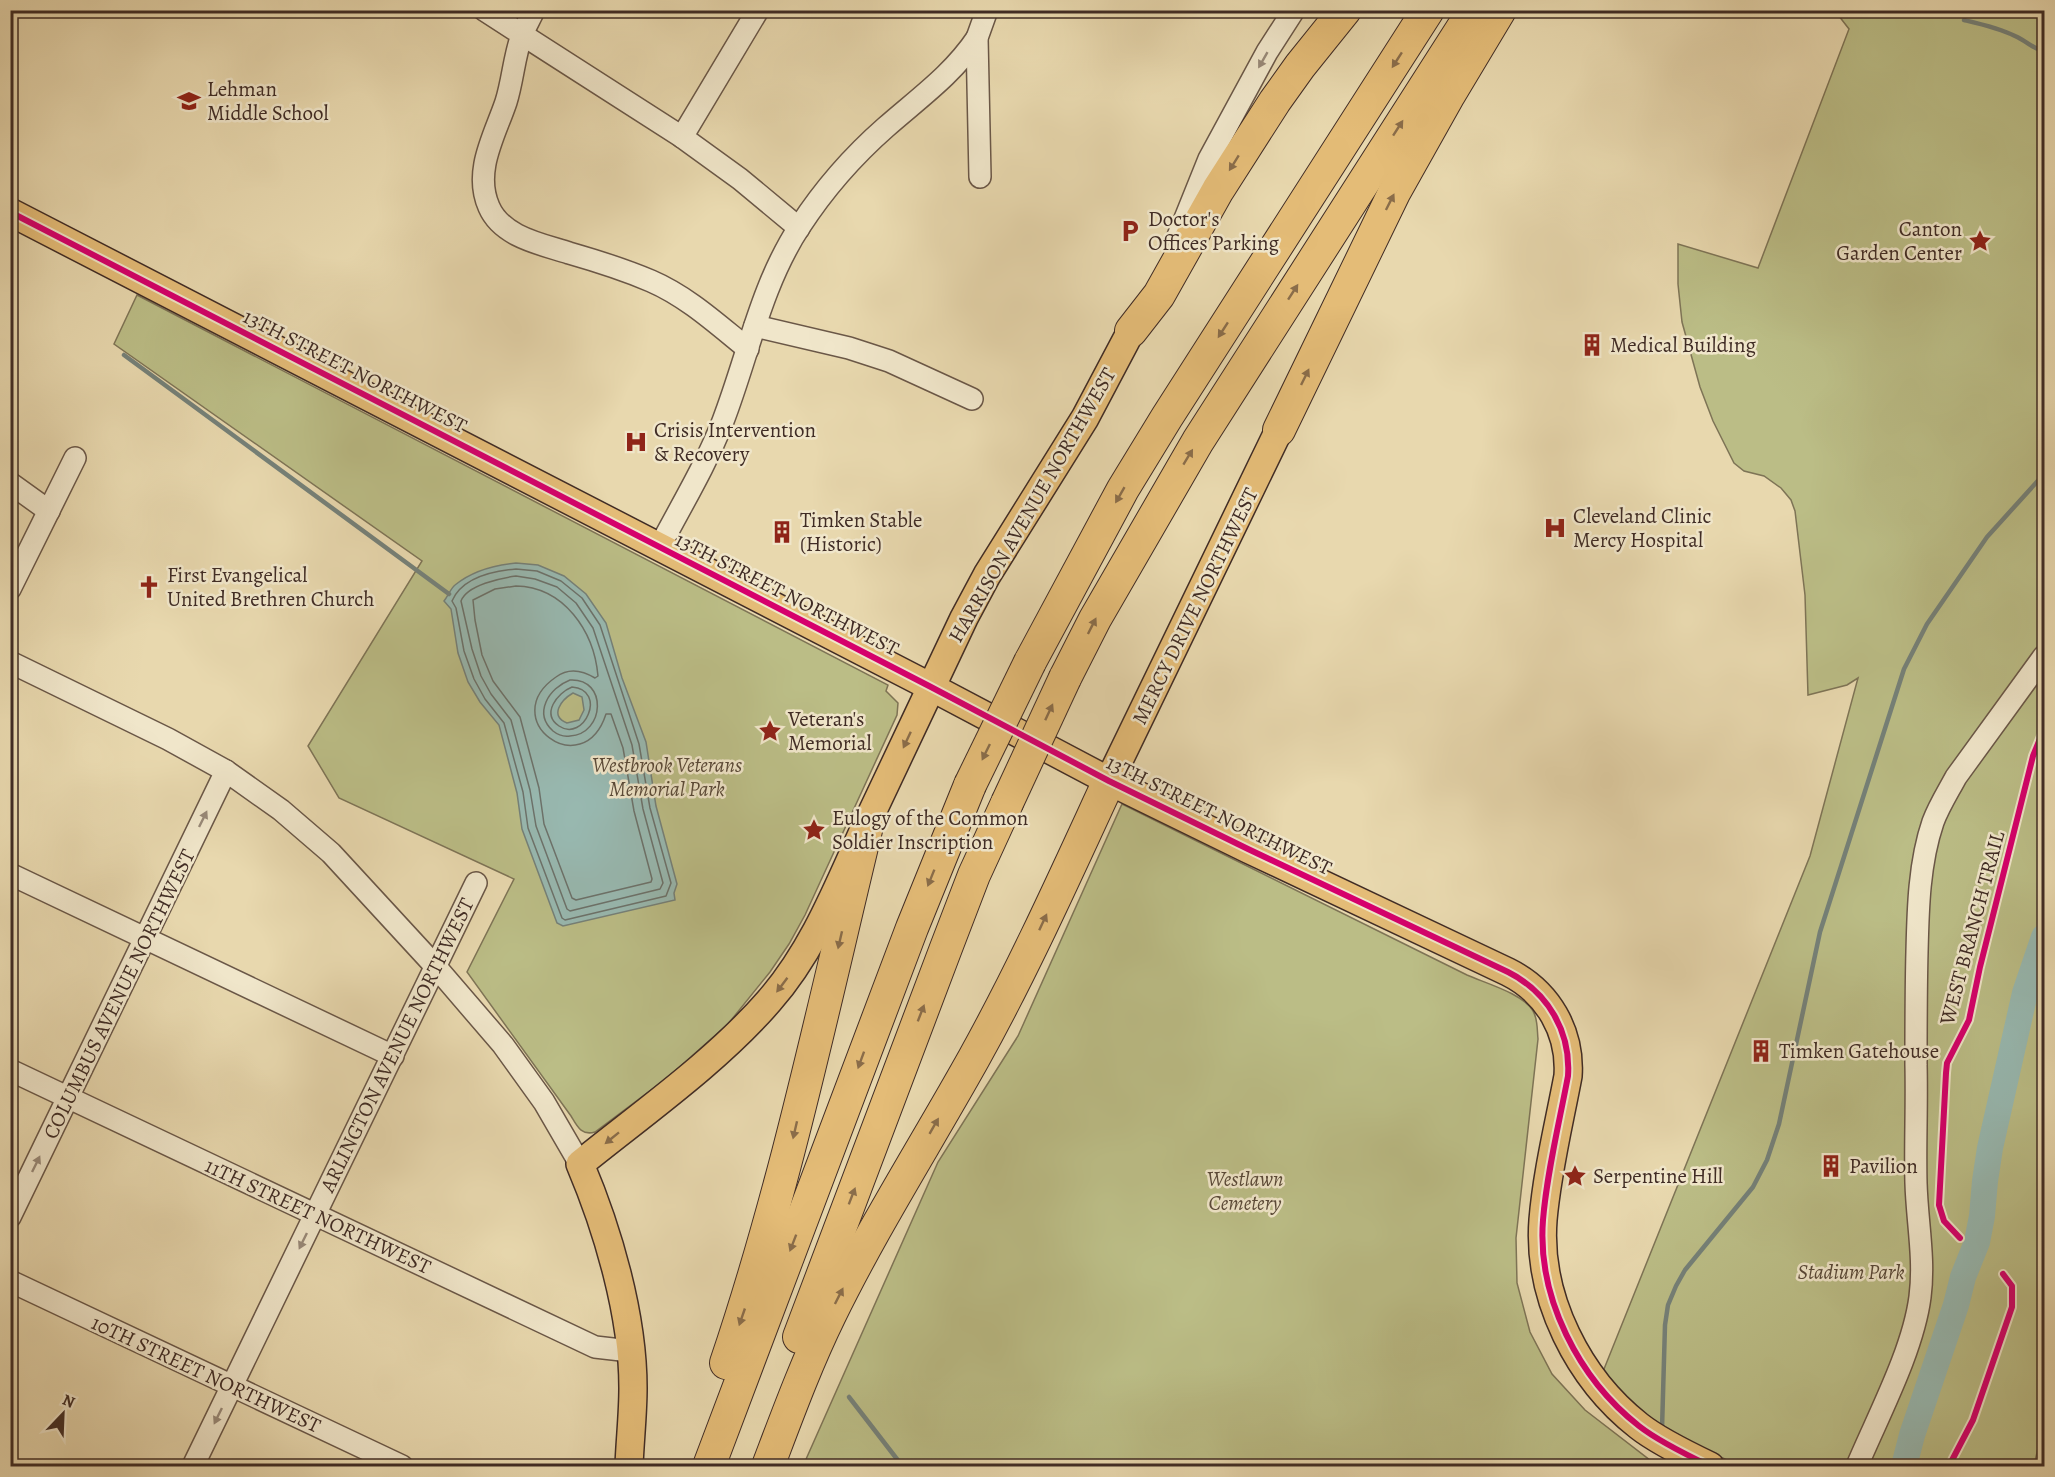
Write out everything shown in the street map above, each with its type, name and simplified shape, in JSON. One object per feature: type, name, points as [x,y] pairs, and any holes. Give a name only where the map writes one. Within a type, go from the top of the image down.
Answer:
[{"type":"highway","points":[[1131,331],[1159,295],[1218,190],[1275,101],[1345,10]]},
{"type":"highway","points":[[709,1467],[899,960],[970,785],[1030,662],[1118,498],[1428,10]]},
{"type":"highway","points":[[750,1467],[974,875],[1065,678],[1106,600],[1198,441],[1474,10]]},
{"type":"highway","points":[[1279,430],[1394,193],[1500,10]]},
{"type":"highway","points":[[768,1467],[810,1358],[829,1317],[1018,975],[1110,781]]},
{"type":"highway","points":[[689,1467],[752,1286],[773,1214],[868,822]]},
{"type":"main road","name":"13TH STREET NORTHWEST","points":[[10,212],[1110,781],[1516,976],[1530,986],[1547,1003],[1560,1025],[1565,1038],[1569,1067],[1543,1221],[1547,1274],[1558,1315],[1575,1351],[1601,1389],[1641,1428],[1703,1463]]},
{"type":"main road","name":"HARRISON AVENUE NORTHWEST","points":[[580,1164],[713,1057],[747,1025],[790,974],[821,924],[964,618],[987,575],[1085,418],[1131,331]]},
{"type":"main road","name":"MERCY DRIVE NORTHWEST","points":[[1110,781],[1279,430]]},
{"type":"main road","points":[[580,1164],[594,1196],[608,1241],[626,1318],[633,1386],[629,1467]]},
{"type":"street","points":[[484,10],[521,36],[682,137],[740,179],[798,228]]},
{"type":"street","points":[[534,10],[521,36],[507,100],[485,160],[483,183],[485,197],[495,218],[512,232],[525,238],[617,268],[666,289],[703,313],[748,349]]},
{"type":"street","points":[[682,137],[758,10]]},
{"type":"street","points":[[659,548],[719,431],[779,263],[798,228],[828,187],[851,161],[886,127],[944,79],[963,58],[977,38],[987,10]]},
{"type":"street","name":"HARRISON AVENUE NORTHWEST","points":[[1131,331],[1176,241],[1209,159],[1267,52],[1294,10]]},
{"type":"street","points":[[977,38],[980,177]]},
{"type":"street","points":[[755,326],[849,348],[889,361],[972,399]]},
{"type":"street","points":[[10,589],[75,458]]},
{"type":"street","points":[[10,483],[49,511]]},
{"type":"street","points":[[1857,1467],[1907,1347],[1918,1311],[1920,1295],[1921,1271],[1916,1184],[1916,1021],[1918,933],[1926,849],[1943,799],[1956,777],[2044,656]]},
{"type":"street","points":[[10,662],[168,739],[226,771],[281,810],[331,853],[436,967],[503,1045],[544,1102],[580,1164]]},
{"type":"street","name":"COLUMBUS AVENUE NORTHWEST","points":[[10,1217],[226,771]]},
{"type":"street","points":[[10,874],[393,1056]]},
{"type":"street","name":"ARLINGTON AVENUE NORTHWEST","points":[[193,1467],[476,884]]},
{"type":"street","name":"11TH STREET NORTHWEST","points":[[10,1070],[595,1347],[630,1351]]},
{"type":"street","name":"10TH STREET NORTHWEST","points":[[10,1281],[402,1467]]},
{"type":"green space","name":"Stadium Park","points":[[1835,11],[2044,11],[2044,1421],[2034,1466],[1739,1466],[1639,1417],[1602,1374],[1810,856],[1858,678],[1847,685],[1808,695],[1805,595],[1795,511],[1791,500],[1781,488],[1764,476],[1744,471],[1734,463],[1713,421],[1700,387],[1682,322],[1678,284],[1678,244],[1758,268],[1849,29]]},
{"type":"green space","name":"Westbrook Veterans Memorial Park","points":[[137,295],[888,685],[886,691],[898,703],[897,715],[805,915],[770,972],[728,1024],[667,1078],[595,1132],[586,1133],[578,1127],[467,972],[514,879],[339,798],[308,746],[422,561],[114,344]]},
{"type":"green space","name":"Westlawn Cemetery","points":[[1122,804],[1467,975],[1513,994],[1533,1011],[1536,1017],[1538,1039],[1516,1238],[1517,1283],[1530,1332],[1552,1374],[1585,1410],[1650,1460],[1665,1466],[803,1466],[938,1162],[1018,1036]]},
{"type":"water","points":[[516,563],[538,565],[564,576],[586,594],[606,623],[622,678],[646,742],[656,806],[677,884],[674,893],[675,900],[563,926],[557,923],[522,829],[517,793],[499,725],[480,702],[468,682],[458,653],[451,609],[444,601],[454,586],[469,576],[492,567]],"holes":[[[573,693],[582,697],[584,710],[579,720],[567,723],[562,720],[558,712],[564,700]]]},
{"type":"waterway","points":[[1964,20],[2009,33],[2044,52]]},
{"type":"waterway","points":[[124,355],[449,594]]},
{"type":"waterway","points":[[1662,1429],[1665,1325],[1668,1305],[1685,1270],[1753,1187],[1767,1160],[1779,1124],[1820,932],[1904,669],[1927,624],[1987,537],[2044,474]]},
{"type":"waterway","points":[[1904,1466],[1963,1277],[1977,1242],[1990,1148],[2025,993],[2044,937]]},
{"type":"waterway","points":[[849,1397],[900,1463],[906,1466]]},
{"type":"waterway","points":[[1664,1453],[1665,1462],[1669,1466]]},
{"type":"cycle path","points":[[10,212],[1109,781],[1522,980],[1535,990],[1554,1015],[1566,1044],[1568,1060],[1568,1076],[1550,1166],[1543,1220],[1543,1249],[1547,1278],[1555,1307],[1566,1335],[1581,1361],[1617,1407],[1655,1437],[1710,1466]]},
{"type":"cycle path","name":"WEST BRANCH TRAIL","points":[[1960,1238],[1944,1221],[1939,1205],[1947,1063],[1969,1020],[2033,756],[2044,729]]},
{"type":"cycle path","points":[[1949,1466],[1973,1420],[2012,1307],[2012,1286],[2003,1274]]},
{"type":"place","name":"Lehman Middle School","points":[[189,101]]},
{"type":"place","name":"Doctor's Offices Parking","points":[[1130,231]]},
{"type":"place","name":"Canton Garden Center","points":[[1980,241]]},
{"type":"place","name":"Medical Building","points":[[1592,345]]},
{"type":"place","name":"Crisis Intervention & Recovery","points":[[636,442]]},
{"type":"place","name":"Cleveland Clinic Mercy Hospital","points":[[1555,528]]},
{"type":"place","name":"Timken Stable (Historic)","points":[[782,532]]},
{"type":"place","name":"First Evangelical United Brethren Church","points":[[149,587]]},
{"type":"place","name":"Veteran's Memorial","points":[[770,731]]},
{"type":"place","name":"Eulogy of the Common Soldier Inscription","points":[[814,830]]},
{"type":"place","name":"Timken Gatehouse","points":[[1761,1051]]},
{"type":"place","name":"Pavilion","points":[[1831,1166]]},
{"type":"place","name":"Serpentine Hill","points":[[1575,1176]]}]
